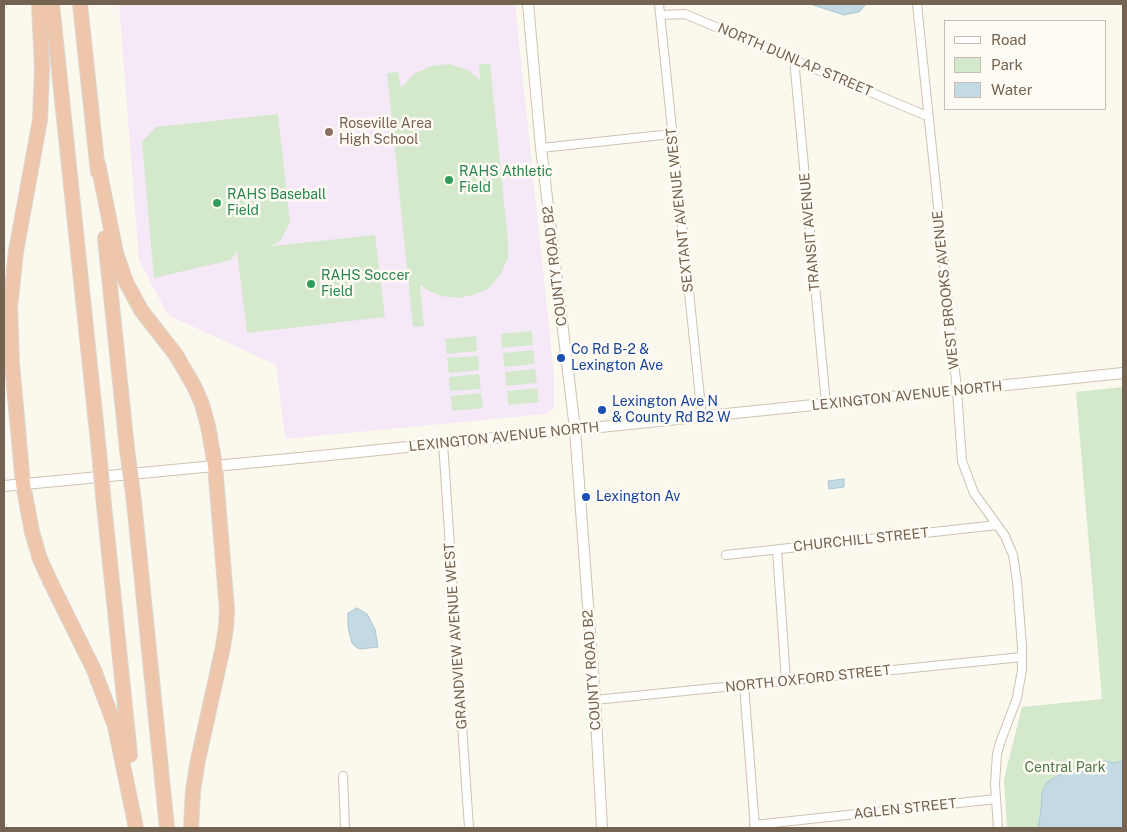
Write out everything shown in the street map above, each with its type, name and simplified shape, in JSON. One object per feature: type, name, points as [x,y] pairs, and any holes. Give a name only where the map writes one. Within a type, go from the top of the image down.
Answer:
[{"type":"highway","points":[[39,4],[42,69],[40,120],[16,251],[10,308],[12,364],[23,484],[32,532],[40,559],[94,670],[116,726],[137,828]]},
{"type":"highway","points":[[52,4],[137,828]]},
{"type":"highway","points":[[80,4],[167,828]]},
{"type":"highway","points":[[98,164],[116,253],[126,282],[145,315],[176,355],[194,386],[202,404],[208,426],[215,465],[226,627],[198,760],[193,790],[191,828]]},
{"type":"main road","name":"COUNTY ROAD B2","points":[[528,4],[541,148],[575,428],[595,700],[602,828]]},
{"type":"main road","name":"LEXINGTON AVENUE NORTH","points":[[4,486],[1123,373]]},
{"type":"street","name":"SEXTANT AVENUE WEST","points":[[659,4],[702,416]]},
{"type":"street","name":"WEST BROOKS AVENUE","points":[[917,4],[927,116],[957,390],[960,451],[965,472],[974,493],[1005,536],[1015,566],[1022,670],[1016,698],[997,754],[996,799],[998,828]]},
{"type":"street","name":"NORTH DUNLAP STREET","points":[[661,15],[685,14],[927,116]]},
{"type":"street","name":"TRANSIT AVENUE","points":[[794,60],[826,404]]},
{"type":"street","points":[[541,148],[672,134]]},
{"type":"street","name":"GRANDVIEW AVENUE WEST","points":[[443,443],[469,828]]},
{"type":"street","name":"CHURCHILL STREET","points":[[726,555],[997,525]]},
{"type":"street","points":[[777,550],[786,681]]},
{"type":"street","name":"NORTH OXFORD STREET","points":[[595,700],[1022,657]]},
{"type":"street","points":[[744,685],[754,826]]},
{"type":"street","points":[[343,776],[345,828]]},
{"type":"street","name":"AGLEN STREET","points":[[754,826],[996,799]]},
{"type":"shaded area","name":"Roseville Area High School","points":[[119,4],[515,4],[554,375],[554,408],[546,414],[285,439],[276,365],[168,315],[139,260]]},
{"type":"green space","name":"RAHS Athletic Field","points":[[449,64],[468,70],[480,80],[479,64],[490,64],[508,241],[508,258],[500,275],[488,289],[473,295],[458,298],[441,296],[429,291],[420,284],[424,326],[413,327],[387,73],[398,72],[401,88],[414,74],[431,66]]},
{"type":"green space","name":"RAHS Baseball Field","points":[[278,114],[290,223],[280,241],[272,246],[264,247],[375,235],[385,317],[247,333],[237,251],[231,260],[154,278],[142,142],[156,127]]},
{"type":"green space","points":[[532,331],[533,345],[502,348],[501,334]]},
{"type":"green space","points":[[476,336],[477,351],[447,354],[445,339]]},
{"type":"green space","points":[[533,350],[535,364],[504,367],[503,353]]},
{"type":"green space","points":[[478,356],[479,370],[449,373],[447,358]]},
{"type":"green space","points":[[535,369],[537,383],[506,386],[505,372]]},
{"type":"green space","points":[[479,374],[481,389],[450,391],[449,377]]},
{"type":"green space","name":"Central Park","points":[[1123,387],[1123,828],[1007,828],[1004,779],[1022,707],[1102,699],[1076,392]]},
{"type":"green space","points":[[537,388],[539,402],[508,405],[507,391]]},
{"type":"green space","points":[[481,393],[483,408],[452,411],[451,396]]},
{"type":"water","points":[[810,4],[866,4],[859,12],[844,15]]},
{"type":"water","points":[[844,479],[844,487],[829,489],[828,481]]},
{"type":"water","points":[[357,608],[367,614],[375,629],[378,647],[360,649],[352,643],[348,627],[348,613]]},
{"type":"water","points":[[1105,761],[1114,763],[1123,761],[1123,828],[1038,828],[1042,793],[1046,783],[1057,776]]},
{"type":"place","name":"Roseville Area High School","points":[[329,132]]},
{"type":"place","name":"RAHS Athletic Field","points":[[449,180]]},
{"type":"place","name":"RAHS Baseball Field","points":[[217,203]]},
{"type":"place","name":"RAHS Soccer Field","points":[[311,284]]},
{"type":"place","name":"Co Rd B-2 & Lexington Ave","points":[[561,358]]},
{"type":"place","name":"Lexington Ave N & County Rd B2 W","points":[[602,410]]},
{"type":"place","name":"Lexington Av","points":[[586,497]]}]
